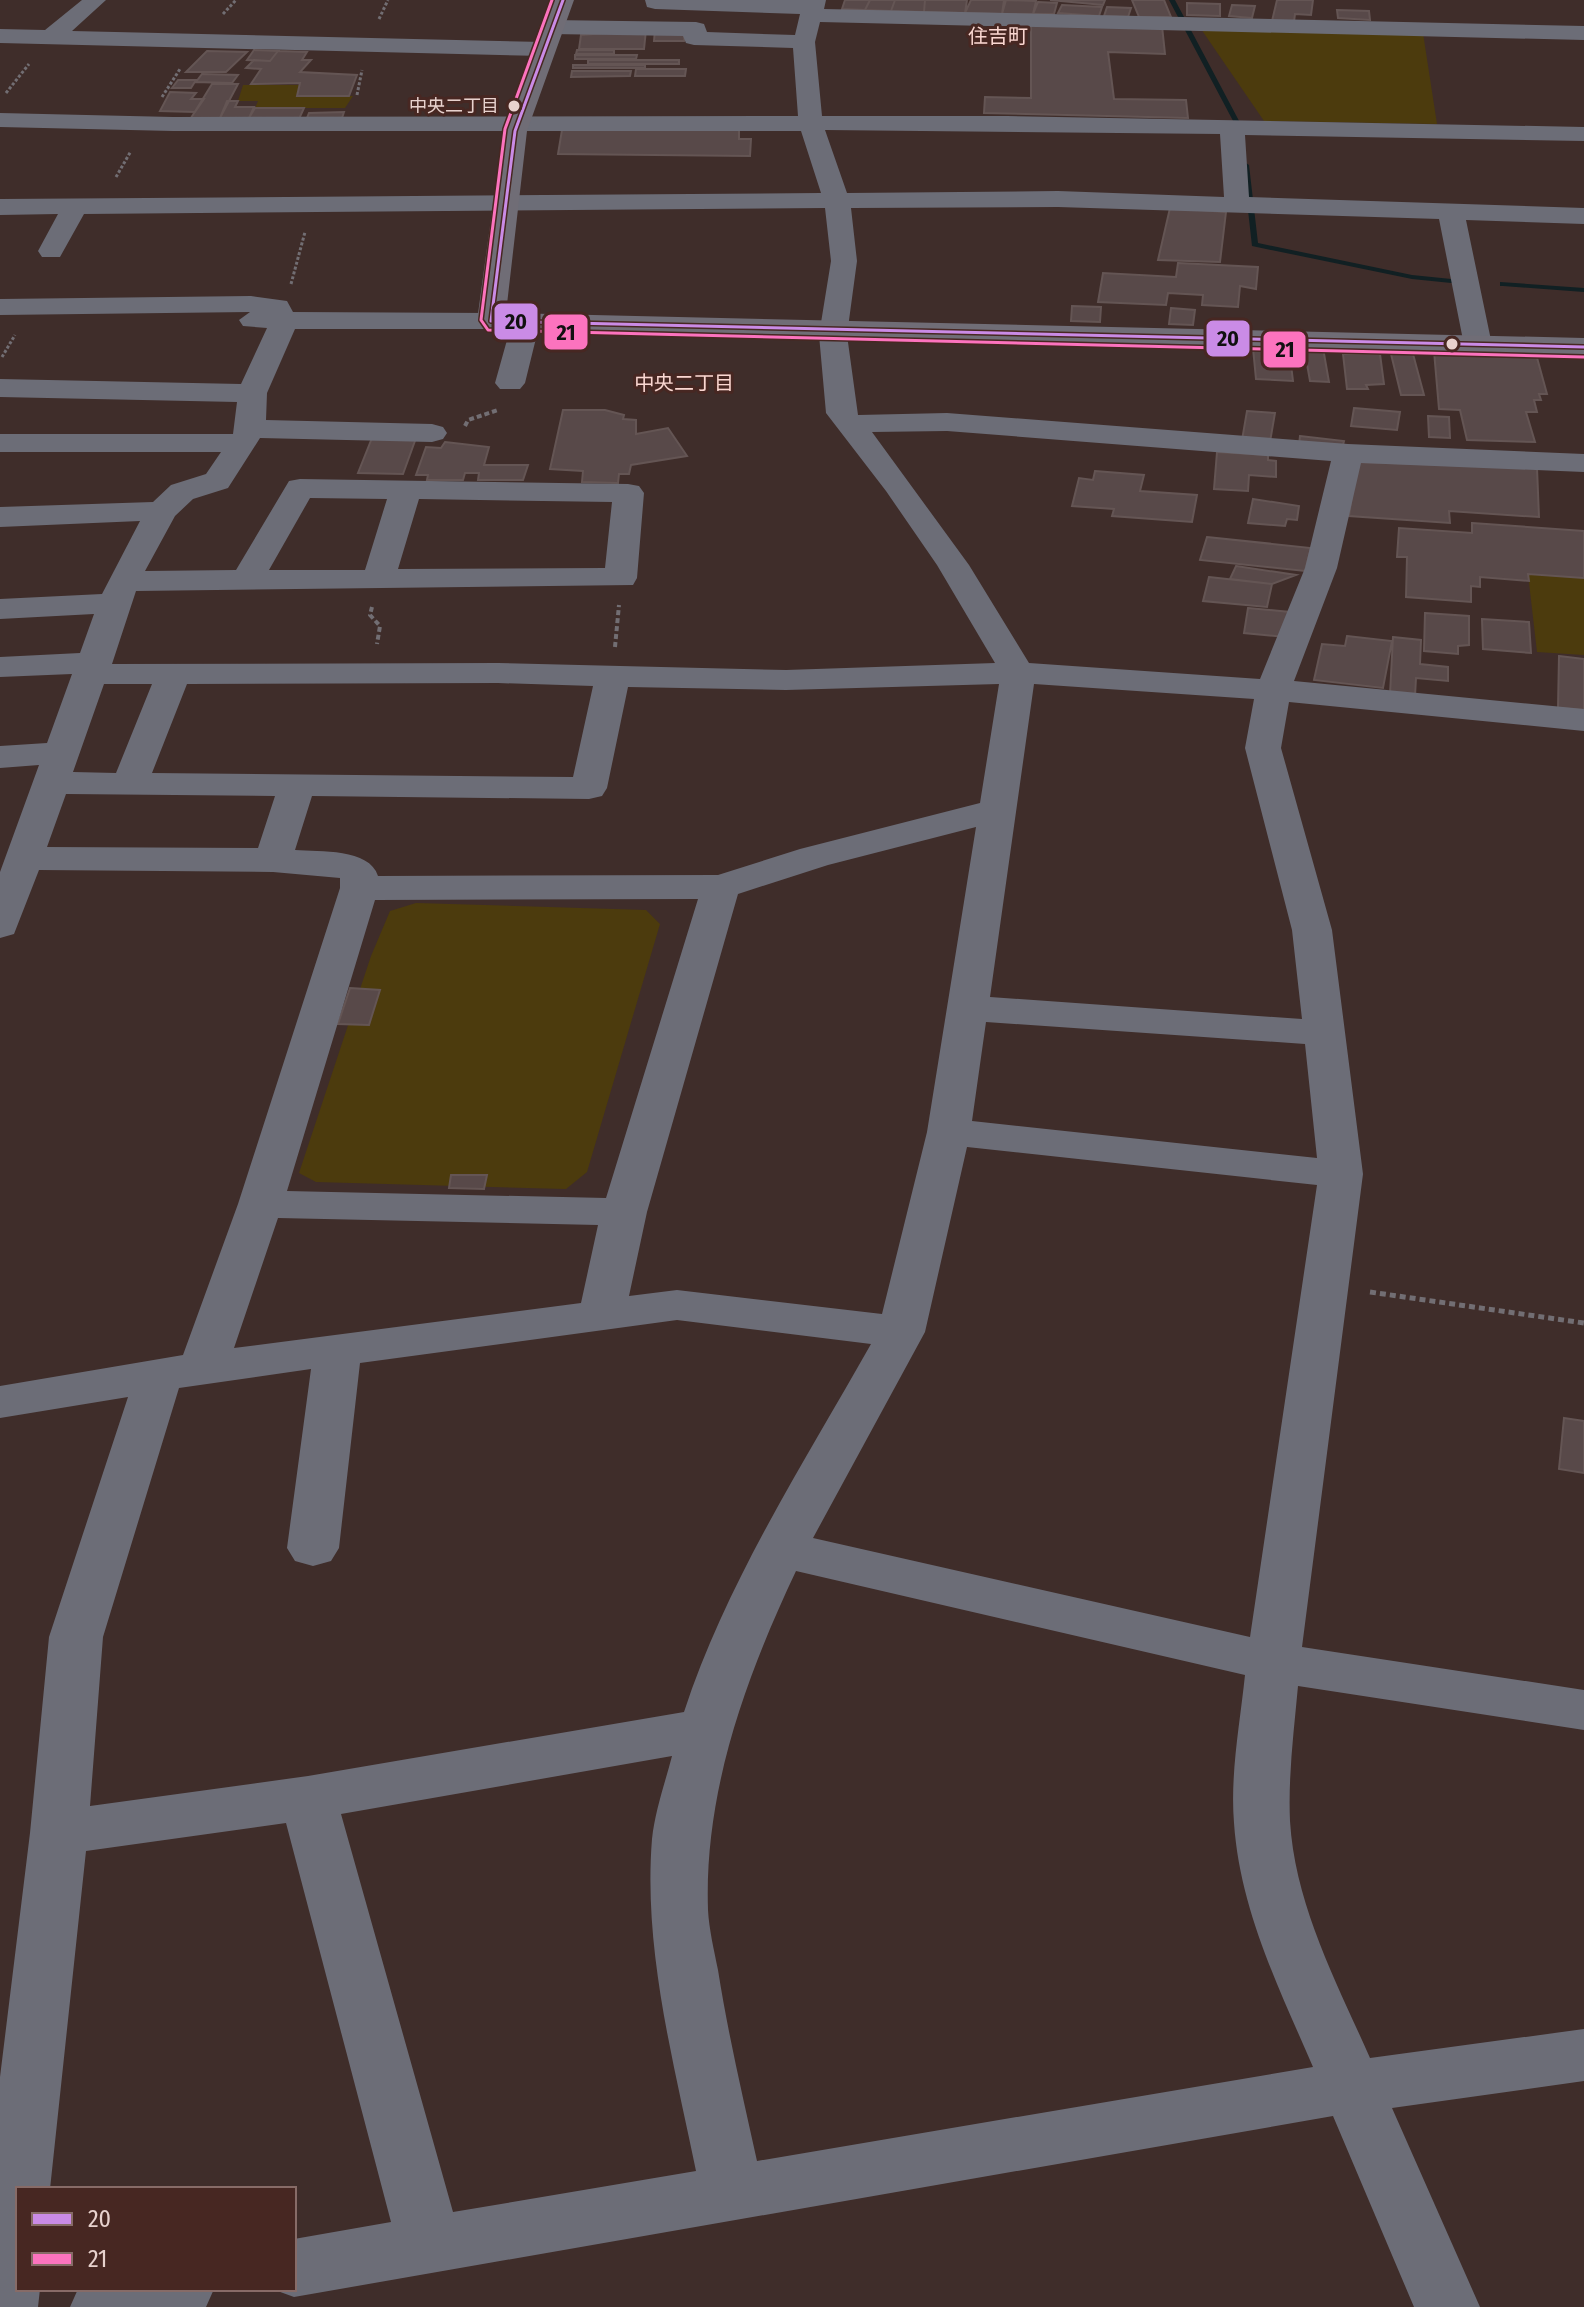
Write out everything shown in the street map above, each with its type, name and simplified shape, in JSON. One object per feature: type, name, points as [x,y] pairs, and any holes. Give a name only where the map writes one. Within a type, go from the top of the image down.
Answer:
[{"type":"main road","points":[[563,0],[517,123],[491,321],[1584,347]]},
{"type":"street","points":[[51,37],[95,0]]},
{"type":"street","points":[[627,1],[1584,33]]},
{"type":"street","points":[[732,2192],[696,2023],[679,1912],[681,1836],[706,1729],[723,1676],[781,1549],[901,1332],[949,1132],[1000,809],[1018,673],[906,496],[847,424],[838,403],[834,328],[844,261],[837,202],[811,124],[804,42],[813,8]]},
{"type":"street","points":[[0,36],[547,38],[696,29],[694,38],[804,42]]},
{"type":"street","points":[[0,120],[173,124],[1232,127],[1584,134]]},
{"type":"street","points":[[1232,127],[1237,205]]},
{"type":"street","points":[[0,207],[507,206],[1058,199],[1584,216]]},
{"type":"street","points":[[51,251],[75,206]]},
{"type":"street","points":[[1451,212],[1478,345]]},
{"type":"street","points":[[0,307],[225,304],[280,315]]},
{"type":"street","points":[[0,926],[93,668],[117,592],[162,511],[182,492],[217,481],[246,436],[252,393],[280,315]]},
{"type":"street","points":[[0,316],[280,315],[491,321]]},
{"type":"street","points":[[510,383],[526,322]]},
{"type":"street","points":[[0,388],[252,393]]},
{"type":"street","points":[[847,424],[947,422],[1348,453],[1584,463]]},
{"type":"street","points":[[0,443],[432,433]]},
{"type":"street","points":[[1348,453],[1321,568],[1273,690],[1263,748],[1312,930],[1341,1174],[1273,1662],[1262,1821],[1270,1873],[1286,1935],[1447,2307]]},
{"type":"street","points":[[0,609],[117,592],[247,579],[621,578],[628,493],[300,488],[247,579]]},
{"type":"street","points":[[379,578],[406,489]]},
{"type":"street","points":[[0,517],[162,511]]},
{"type":"street","points":[[0,667],[174,673],[786,680],[1018,673],[1273,690],[1584,720]]},
{"type":"street","points":[[130,783],[174,673]]},
{"type":"street","points":[[0,757],[130,783],[589,788],[613,676]]},
{"type":"street","points":[[273,860],[297,787]]},
{"type":"street","points":[[359,888],[721,887],[814,857],[1000,809]]},
{"type":"street","points":[[18,2187],[59,1833],[76,1637],[181,1372],[260,1204],[359,888],[359,873],[346,866],[273,860],[24,858]]},
{"type":"street","points":[[601,1317],[624,1212],[721,887]]},
{"type":"street","points":[[969,1008],[1324,1033]]},
{"type":"street","points":[[949,1132],[1341,1174]]},
{"type":"street","points":[[260,1204],[624,1212]]},
{"type":"street","points":[[0,1402],[181,1372],[677,1305],[901,1332]]},
{"type":"street","points":[[313,1548],[337,1351]]},
{"type":"street","points":[[781,1549],[1273,1662],[1584,1710]]},
{"type":"street","points":[[59,1833],[308,1798],[706,1729]]},
{"type":"street","points":[[308,1798],[429,2242]]},
{"type":"street","points":[[296,2268],[429,2242],[1352,2087],[1584,2055]]},
{"type":"street","points":[[5,2307],[16,2208]]},
{"type":"street","points":[[103,2307],[173,2291]]},
{"type":"path","points":[[280,315],[312,206]]},
{"type":"path","points":[[432,433],[460,434],[468,420],[505,408],[510,383]]},
{"type":"path","points":[[371,673],[380,626],[370,615],[379,578]]},
{"type":"path","points":[[613,676],[621,578]]},
{"type":"path","points":[[1325,1286],[1584,1323]]},
{"type":"shaded area","points":[[1201,29],[1423,33],[1437,124],[1264,121]]},
{"type":"shaded area","points":[[243,85],[299,85],[297,96],[353,96],[345,108],[255,108],[258,101],[238,101]]},
{"type":"shaded area","points":[[1528,574],[1584,578],[1584,655],[1537,652]]},
{"type":"shaded area","points":[[416,903],[646,910],[660,924],[587,1172],[566,1189],[316,1182],[299,1173],[371,956],[390,911]]},
{"type":"building","points":[[845,0],[870,0],[865,10],[842,9]]},
{"type":"building","points":[[870,0],[895,0],[891,11],[865,10]]},
{"type":"building","points":[[895,0],[925,0],[924,12],[891,11]]},
{"type":"building","points":[[925,0],[967,0],[965,13],[924,12]]},
{"type":"building","points":[[971,0],[1004,0],[1002,14],[965,13]]},
{"type":"building","points":[[1006,0],[1036,1],[1033,14],[1002,14]]},
{"type":"building","points":[[1050,0],[1105,0],[1103,5]]},
{"type":"building","points":[[1132,0],[1164,0],[1171,17],[1139,17]]},
{"type":"building","points":[[1277,0],[1313,0],[1311,15],[1295,14],[1294,22],[1272,21]]},
{"type":"building","points":[[1038,2],[1057,3],[1054,14],[1033,14]]},
{"type":"building","points":[[1187,3],[1220,4],[1220,16],[1187,15]]},
{"type":"building","points":[[1062,5],[1102,7],[1099,16],[1058,13]]},
{"type":"building","points":[[1232,5],[1255,6],[1252,18],[1229,16]]},
{"type":"building","points":[[1107,7],[1131,8],[1128,17],[1104,16]]},
{"type":"building","points":[[1337,10],[1369,11],[1370,20],[1338,18]]},
{"type":"building","points":[[1031,25],[1162,26],[1165,54],[1108,52],[1114,99],[1186,100],[1188,118],[984,113],[985,97],[1031,98]]},
{"type":"building","points":[[646,30],[644,49],[579,49],[581,35]]},
{"type":"building","points":[[655,30],[685,31],[684,41],[654,41]]},
{"type":"building","points":[[254,50],[278,51],[270,61],[247,60]]},
{"type":"building","points":[[577,50],[614,50],[614,54],[576,54]]},
{"type":"building","points":[[207,51],[247,52],[226,72],[186,72]]},
{"type":"building","points":[[278,51],[307,52],[302,60],[311,60],[300,72],[357,75],[349,96],[297,96],[300,83],[251,84],[261,69],[246,68],[254,60],[270,61]]},
{"type":"building","points":[[575,55],[637,55],[636,59],[575,59]]},
{"type":"building","points":[[588,60],[679,60],[679,64],[588,64]]},
{"type":"building","points":[[573,65],[645,65],[645,68],[573,68]]},
{"type":"building","points":[[636,69],[686,69],[685,76],[635,76]]},
{"type":"building","points":[[572,71],[631,71],[630,76],[571,77]]},
{"type":"building","points":[[202,74],[238,75],[232,83],[196,82]]},
{"type":"building","points":[[178,80],[196,80],[191,88],[172,88]]},
{"type":"building","points":[[212,84],[238,84],[220,118],[191,118]]},
{"type":"building","points":[[170,92],[196,93],[191,99],[204,99],[195,112],[160,111]]},
{"type":"building","points":[[227,101],[238,101],[235,107],[254,107],[249,118],[220,118]]},
{"type":"building","points":[[255,108],[304,108],[299,119],[249,118]]},
{"type":"building","points":[[344,112],[342,118],[307,118],[309,113]]},
{"type":"building","points":[[562,130],[739,130],[739,139],[751,139],[750,156],[558,154]]},
{"type":"building","points":[[1170,208],[1226,212],[1220,262],[1158,260]]},
{"type":"building","points":[[1178,263],[1258,267],[1256,289],[1240,286],[1238,307],[1202,305],[1203,295],[1168,293],[1166,305],[1098,302],[1103,273],[1176,277]]},
{"type":"building","points":[[1072,306],[1101,307],[1100,322],[1071,321]]},
{"type":"building","points":[[1171,308],[1195,310],[1193,325],[1169,324]]},
{"type":"building","points":[[1304,347],[1323,348],[1329,382],[1310,381]]},
{"type":"building","points":[[1253,348],[1289,349],[1293,381],[1256,379]]},
{"type":"building","points":[[1434,351],[1536,354],[1547,394],[1539,394],[1541,400],[1534,400],[1537,412],[1526,412],[1535,442],[1467,440],[1460,410],[1439,409]]},
{"type":"building","points":[[1343,354],[1380,354],[1384,384],[1366,385],[1368,389],[1347,389]]},
{"type":"building","points":[[1391,354],[1413,354],[1424,395],[1401,395]]},
{"type":"building","points":[[1354,408],[1400,412],[1397,430],[1351,426]]},
{"type":"building","points":[[563,410],[605,410],[624,415],[623,419],[636,420],[636,434],[668,428],[687,456],[631,465],[629,474],[619,474],[618,483],[582,482],[583,471],[550,469]]},
{"type":"building","points":[[1247,411],[1275,413],[1270,442],[1242,440]]},
{"type":"building","points":[[1428,416],[1449,417],[1450,438],[1429,437]]},
{"type":"building","points":[[1300,436],[1344,441],[1342,449],[1299,445]]},
{"type":"building","points":[[372,438],[416,438],[403,474],[358,473]]},
{"type":"building","points":[[445,442],[489,447],[484,465],[528,465],[523,480],[478,480],[479,473],[465,473],[463,480],[427,480],[428,475],[416,475],[426,447],[441,448]]},
{"type":"building","points":[[1217,452],[1268,455],[1268,460],[1276,461],[1276,477],[1249,475],[1248,491],[1214,489]]},
{"type":"building","points":[[1357,462],[1537,468],[1539,517],[1449,511],[1450,523],[1349,516]]},
{"type":"building","points":[[1095,471],[1144,475],[1140,491],[1197,495],[1192,522],[1112,516],[1114,509],[1072,506],[1079,478],[1093,480]]},
{"type":"building","points":[[1253,499],[1299,506],[1297,520],[1287,519],[1285,526],[1248,523]]},
{"type":"building","points":[[1472,523],[1584,531],[1584,578],[1528,574],[1529,581],[1480,577],[1480,587],[1471,586],[1471,602],[1406,597],[1407,557],[1397,557],[1399,528],[1472,533]]},
{"type":"building","points":[[1207,537],[1311,548],[1305,571],[1200,560]]},
{"type":"building","points":[[1236,566],[1296,575],[1272,584],[1230,579]]},
{"type":"building","points":[[1209,577],[1272,584],[1267,607],[1203,601]]},
{"type":"building","points":[[1248,608],[1290,612],[1286,637],[1244,633]]},
{"type":"building","points":[[1425,613],[1469,616],[1469,645],[1458,646],[1458,654],[1424,651]]},
{"type":"building","points":[[1482,619],[1529,622],[1531,653],[1483,649]]},
{"type":"building","points":[[1347,636],[1392,641],[1383,688],[1314,680],[1322,644],[1345,646]]},
{"type":"building","points":[[1393,637],[1421,640],[1420,664],[1448,667],[1448,681],[1416,678],[1415,696],[1390,694]]},
{"type":"building","points":[[1559,656],[1584,659],[1584,710],[1558,708]]},
{"type":"building","points":[[350,988],[380,990],[369,1025],[338,1024]]},
{"type":"building","points":[[451,1175],[487,1175],[484,1189],[449,1188]]},
{"type":"building","points":[[1564,1418],[1584,1421],[1584,1473],[1559,1469]]},
{"type":"waterway","points":[[1172,0],[1243,134]]},
{"type":"waterway","points":[[1246,165],[1255,244],[1412,277],[1461,282]]},
{"type":"waterway","points":[[1503,284],[1584,290]]},
{"type":"transit line","name":"21","points":[[552,0],[505,129],[481,320],[488,330],[1584,357]]},
{"type":"transit line","name":"20","points":[[563,0],[515,131],[491,321],[1584,347]]},
{"type":"place","name":"中央二丁目","points":[[514,106]]},
{"type":"district","name":"住吉町","points":[[998,36]]},
{"type":"district","name":"中央二丁目","points":[[684,383]]}]
